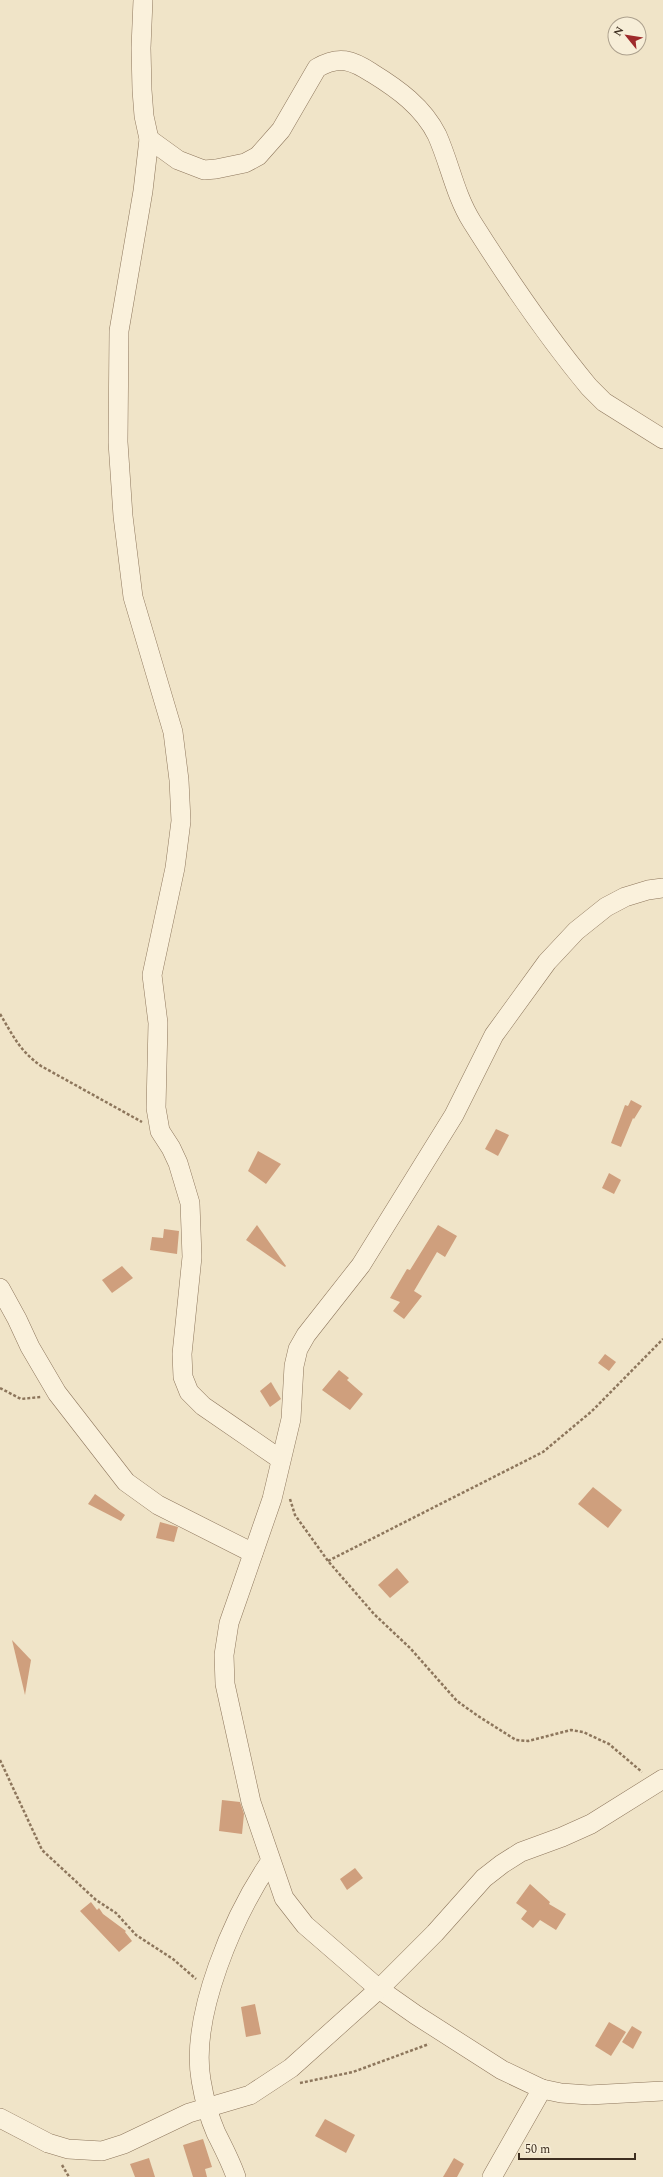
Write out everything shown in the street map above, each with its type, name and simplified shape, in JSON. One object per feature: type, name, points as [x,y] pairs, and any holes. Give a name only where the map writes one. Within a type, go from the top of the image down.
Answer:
[{"type":"street","points":[[143,0],[141,48],[142,90],[144,116],[149,139],[143,191],[119,331],[118,442],[123,516],[133,597],[173,732],[181,821],[175,868],[152,975],[158,1024],[156,1108],[160,1131],[171,1148],[190,1203],[192,1257],[182,1354],[183,1377],[189,1392],[203,1406],[280,1459]]},
{"type":"street","points":[[149,139],[178,160],[204,170],[245,163],[258,156],[282,130],[317,68],[327,62],[340,59],[366,69],[393,86],[410,100],[423,114],[436,135],[465,211],[509,280],[570,365],[604,402],[663,438]]},
{"type":"street","points":[[663,888],[648,890],[625,897],[606,907],[576,931],[547,962],[498,1029],[454,1115],[361,1265],[306,1335],[298,1349],[294,1366],[291,1419],[280,1459],[272,1499],[229,1623],[225,1639],[225,1684],[251,1802],[270,1862],[284,1898],[305,1925],[379,1989],[502,2070],[542,2089],[561,2093],[589,2095],[663,2091]]},
{"type":"street","points":[[0,1288],[18,1319],[30,1347],[57,1393],[110,1464],[126,1482],[141,1495],[193,1524],[253,1553]]},
{"type":"street","points":[[0,2118],[48,2143],[68,2149],[102,2151],[124,2144],[189,2113],[250,2095],[269,2084],[291,2068],[379,1989],[435,1933],[484,1878],[502,1864],[521,1852],[562,1838],[591,1824],[659,1782]]},
{"type":"street","points":[[236,2177],[207,2107],[201,2080],[199,2051],[213,1983],[228,1940],[241,1910],[270,1862]]},
{"type":"street","points":[[492,2177],[542,2089]]},
{"type":"path","points":[[0,1014],[18,1045],[29,1057],[41,1066],[160,1131]]},
{"type":"path","points":[[328,1561],[543,1452],[592,1411],[663,1339]]},
{"type":"path","points":[[0,1388],[21,1399],[39,1398],[57,1393]]},
{"type":"path","points":[[288,1495],[295,1515],[328,1561],[374,1614],[410,1648],[457,1701],[516,1740],[528,1741],[571,1730],[583,1732],[609,1744],[659,1782]]},
{"type":"path","points":[[0,1760],[42,1850],[96,1900],[116,1913],[136,1935],[192,1973],[199,1984]]},
{"type":"path","points":[[298,2084],[353,2072],[450,2037]]},
{"type":"building","points":[[631,1100],[642,1106],[634,1119],[633,1118],[621,1147],[611,1143],[625,1105],[628,1106]]},
{"type":"building","points":[[496,1129],[509,1135],[498,1156],[485,1149]]},
{"type":"building","points":[[258,1151],[281,1164],[266,1184],[248,1171]]},
{"type":"building","points":[[609,1173],[621,1180],[614,1194],[602,1188]]},
{"type":"building","points":[[257,1225],[286,1266],[285,1267],[246,1240]]},
{"type":"building","points":[[438,1225],[457,1236],[445,1257],[437,1252],[414,1291],[422,1296],[404,1319],[393,1311],[400,1302],[390,1298],[407,1269],[410,1270]]},
{"type":"building","points":[[164,1229],[179,1231],[177,1254],[150,1250],[152,1237],[163,1238]]},
{"type":"building","points":[[122,1266],[133,1278],[112,1293],[102,1280]]},
{"type":"building","points":[[605,1354],[616,1362],[609,1371],[598,1363]]},
{"type":"building","points":[[339,1370],[349,1378],[347,1380],[363,1394],[350,1410],[322,1390]]},
{"type":"building","points":[[271,1382],[281,1399],[270,1407],[260,1391]]},
{"type":"building","points":[[593,1487],[622,1510],[608,1528],[578,1504]]},
{"type":"building","points":[[95,1494],[125,1515],[121,1521],[88,1504]]},
{"type":"building","points":[[160,1522],[178,1527],[174,1542],[156,1538]]},
{"type":"building","points":[[397,1568],[409,1582],[390,1598],[378,1585]]},
{"type":"building","points":[[12,1640],[31,1660],[25,1695]]},
{"type":"building","points":[[222,1800],[240,1802],[244,1814],[242,1834],[219,1831]]},
{"type":"building","points":[[355,1868],[363,1878],[347,1890],[340,1879]]},
{"type":"building","points":[[530,1884],[550,1902],[549,1904],[566,1914],[556,1930],[540,1920],[533,1928],[521,1919],[527,1911],[516,1903]]},
{"type":"building","points":[[91,1902],[97,1910],[99,1908],[103,1914],[126,1931],[125,1932],[132,1941],[119,1952],[80,1911]]},
{"type":"building","points":[[255,2004],[261,2034],[246,2037],[241,2007]]},
{"type":"building","points":[[609,2022],[626,2032],[611,2056],[595,2046]]},
{"type":"building","points":[[632,2026],[642,2032],[633,2049],[622,2042]]},
{"type":"building","points":[[325,2119],[355,2135],[346,2153],[315,2136]]},
{"type":"building","points":[[203,2139],[212,2167],[205,2169],[207,2177],[193,2177],[183,2145]]},
{"type":"building","points":[[149,2158],[155,2177],[135,2177],[130,2164]]},
{"type":"building","points":[[454,2158],[464,2164],[457,2177],[443,2177]]}]
